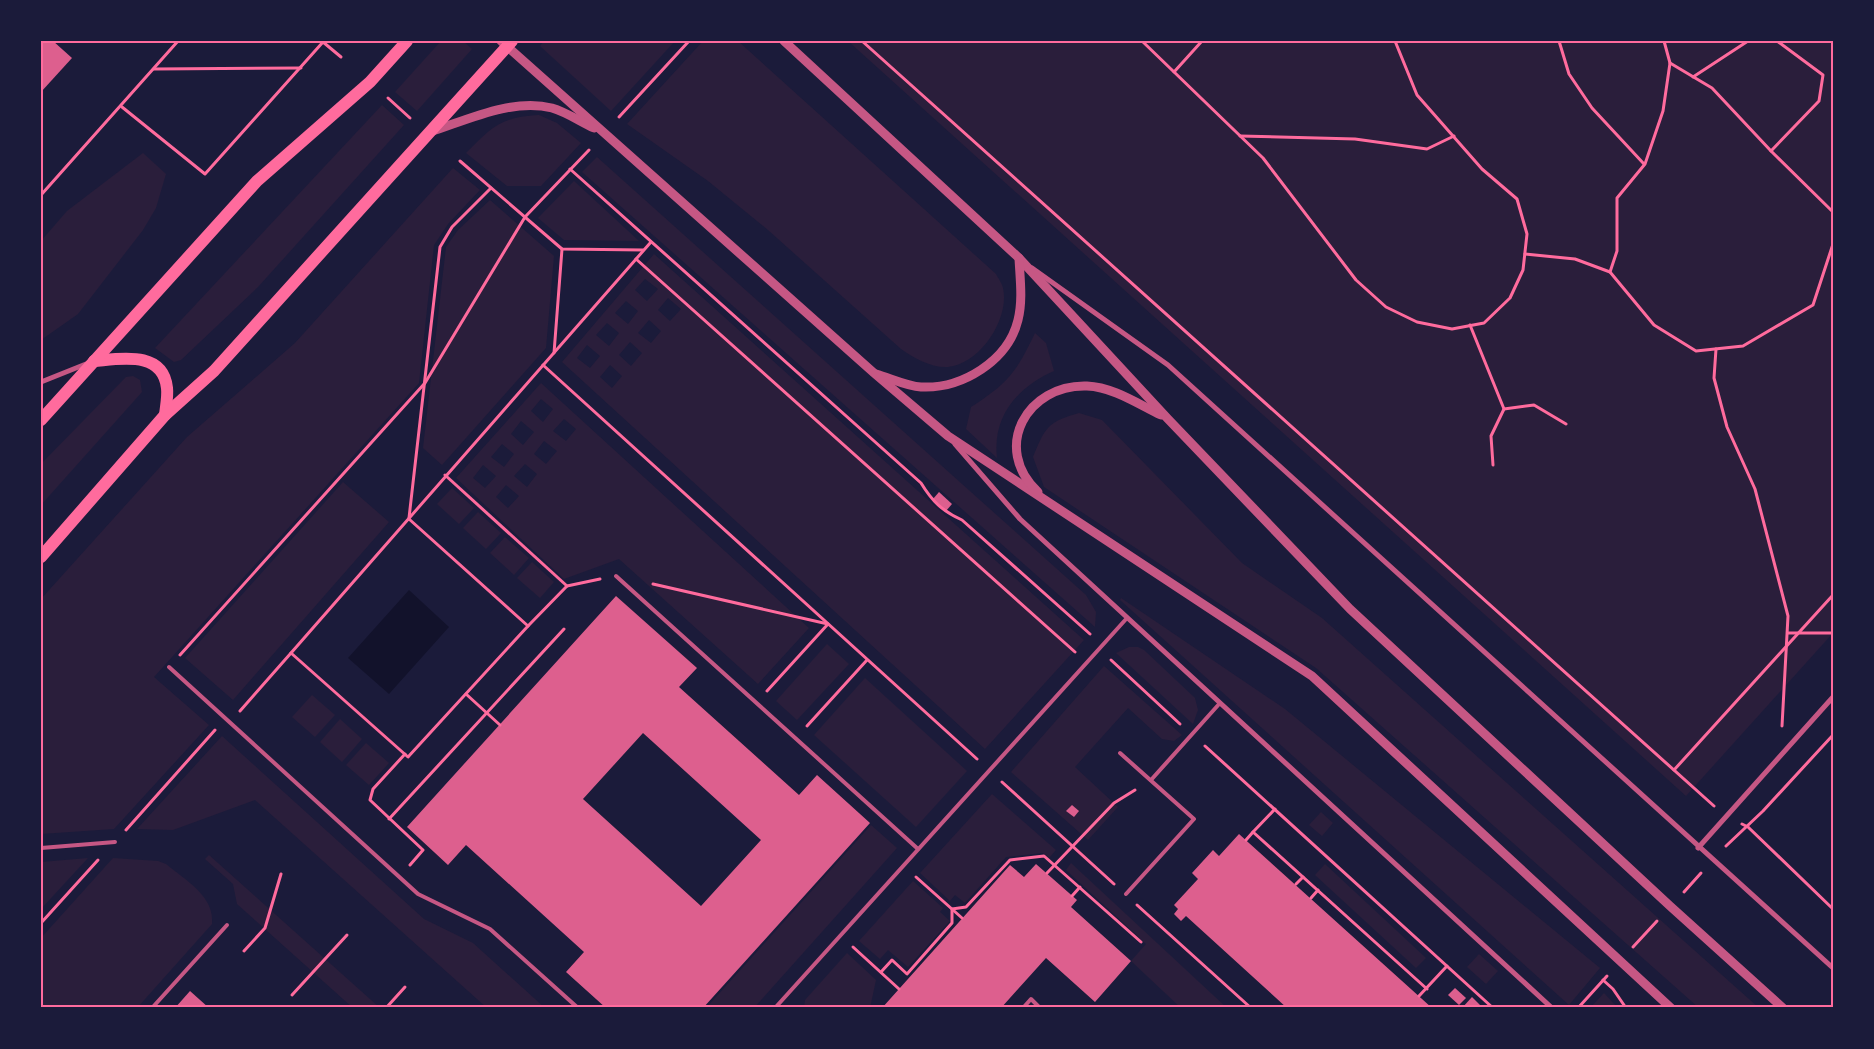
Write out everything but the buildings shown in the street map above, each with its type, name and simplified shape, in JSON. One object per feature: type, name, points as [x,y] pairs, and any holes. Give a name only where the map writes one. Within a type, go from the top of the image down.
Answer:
[{"type":"main road","points":[[41,420],[257,181],[370,82],[406,41]]},
{"type":"main road","points":[[41,557],[165,415],[214,371],[507,43]]},
{"type":"main road","points":[[94,361],[127,358],[147,360],[162,373],[167,387],[165,415]]},
{"type":"street","points":[[784,41],[1019,258],[1168,419],[1350,609],[1670,906],[1784,1008]]},
{"type":"street","points":[[507,43],[604,133],[874,374],[948,436],[1312,676],[1671,1008]]},
{"type":"street","points":[[428,133],[490,112],[519,106],[551,108],[604,133]]},
{"type":"street","points":[[874,374],[921,387],[958,382],[988,366],[1008,344],[1018,321],[1021,297],[1019,258]]},
{"type":"street","points":[[1019,258],[1168,365],[1698,848],[1833,968]]},
{"type":"street","points":[[41,382],[94,361]]},
{"type":"street","points":[[1051,504],[1032,486],[1021,469],[1015,446],[1019,424],[1032,407],[1052,391],[1088,386],[1108,390],[1168,419]]},
{"type":"street","points":[[948,436],[1020,519],[1552,1008]]},
{"type":"street","points":[[1698,848],[1833,697]]},
{"type":"lane","points":[[616,576],[918,850]]},
{"type":"lane","points":[[775,1008],[1127,618]]},
{"type":"lane","points":[[170,667],[418,894],[490,929],[578,1008]]},
{"type":"lane","points":[[1151,780],[1220,703]]},
{"type":"lane","points":[[1120,753],[1194,819],[1126,894]]},
{"type":"lane","points":[[41,848],[114,842]]},
{"type":"lane","points":[[152,1008],[227,925]]},
{"type":"lane","points":[[1023,1008],[1031,999],[1040,1008]]},
{"type":"path","points":[[41,196],[122,107],[178,41]]},
{"type":"path","points":[[619,117],[689,41]]},
{"type":"path","points":[[862,41],[1725,816],[1748,827],[1833,909]]},
{"type":"path","points":[[1142,41],[1263,158],[1356,280],[1386,307],[1417,322],[1452,328],[1484,323],[1510,298],[1523,270],[1527,234],[1517,199],[1482,168],[1417,95],[1395,41]]},
{"type":"path","points":[[1174,72],[1202,41]]},
{"type":"path","points":[[1559,41],[1569,74],[1592,108],[1645,164]]},
{"type":"path","points":[[1610,272],[1617,251],[1617,198],[1645,164],[1663,111],[1670,63],[1664,41]]},
{"type":"path","points":[[1693,77],[1748,41]]},
{"type":"path","points":[[1771,151],[1819,101],[1824,75],[1776,41]]},
{"type":"path","points":[[122,107],[205,174],[323,42],[341,57]]},
{"type":"path","points":[[1670,63],[1712,88],[1771,151],[1833,212]]},
{"type":"path","points":[[154,69],[301,68]]},
{"type":"path","points":[[388,98],[410,118]]},
{"type":"path","points":[[1240,136],[1355,139],[1427,149],[1454,136]]},
{"type":"path","points":[[170,667],[425,383],[525,217],[589,150]]},
{"type":"path","points":[[460,161],[562,249],[644,250]]},
{"type":"path","points":[[570,169],[921,483],[930,499],[946,513],[962,520],[1090,633],[1110,660],[1493,1008]]},
{"type":"path","points":[[409,518],[440,247],[452,228],[492,188]]},
{"type":"path","points":[[230,723],[445,475],[651,242]]},
{"type":"path","points":[[1525,254],[1575,259],[1610,272],[1654,325],[1696,351],[1743,346],[1813,305],[1833,244]]},
{"type":"path","points":[[554,353],[562,249]]},
{"type":"path","points":[[636,259],[1086,662]]},
{"type":"path","points":[[1470,325],[1504,409],[1491,436],[1493,465]]},
{"type":"path","points":[[1716,349],[1714,378],[1727,427],[1755,489],[1788,616],[1780,755]]},
{"type":"path","points":[[543,365],[1251,1008]]},
{"type":"path","points":[[1504,409],[1534,405],[1566,424]]},
{"type":"path","points":[[445,475],[568,586]]},
{"type":"path","points":[[409,518],[528,626]]},
{"type":"path","points":[[291,653],[408,757],[528,626],[568,586],[616,576],[828,624]]},
{"type":"path","points":[[1674,770],[1833,595]]},
{"type":"path","points":[[756,703],[828,624]]},
{"type":"path","points":[[389,819],[564,629]]},
{"type":"path","points":[[1788,633],[1833,633]]},
{"type":"path","points":[[795,738],[867,660]]},
{"type":"path","points":[[466,694],[500,725]]},
{"type":"path","points":[[41,924],[226,718]]},
{"type":"path","points":[[1724,849],[1748,827],[1833,735]]},
{"type":"path","points":[[405,754],[370,794],[372,804],[423,850],[417,857]]},
{"type":"path","points":[[1047,873],[1114,803],[1151,780]]},
{"type":"path","points":[[1246,840],[1274,809]]},
{"type":"path","points":[[1254,832],[1427,989]]},
{"type":"path","points":[[952,909],[966,907],[1010,860],[1044,856],[1141,942]]},
{"type":"path","points":[[903,866],[962,918]]},
{"type":"path","points":[[1681,895],[1705,868]]},
{"type":"path","points":[[244,951],[265,928],[282,874]]},
{"type":"path","points":[[1296,884],[1303,877]]},
{"type":"path","points":[[1072,896],[1080,888]]},
{"type":"path","points":[[1310,898],[1318,890]]},
{"type":"path","points":[[881,972],[892,960],[907,974],[952,924],[952,909]]},
{"type":"path","points":[[1633,947],[1659,918]]},
{"type":"path","points":[[292,995],[348,935]]},
{"type":"path","points":[[840,935],[899,988]]},
{"type":"path","points":[[1420,996],[1447,966]]},
{"type":"path","points":[[1578,1008],[1607,975]]},
{"type":"path","points":[[1603,980],[1613,989],[1626,1008]]},
{"type":"path","points":[[386,1008],[405,987]]},
{"type":"shaded area","points":[[441,41],[463,41],[472,49],[417,111],[395,92]]},
{"type":"shaded area","points":[[544,41],[675,41],[611,111],[540,46]]},
{"type":"shaded area","points":[[703,41],[738,41],[996,274],[1003,288],[1002,313],[990,338],[971,358],[960,364],[942,367],[917,359],[901,349],[768,230],[708,181],[627,124]]},
{"type":"shaded area","points":[[848,41],[1833,41],[1833,633],[1686,796]]},
{"type":"shaded area","points":[[382,105],[404,125],[258,287],[181,360],[174,362],[155,348]]},
{"type":"shaded area","points":[[539,115],[557,123],[581,143],[541,186],[507,186],[466,153],[483,136],[498,125],[515,118]]},
{"type":"shaded area","points":[[143,153],[166,174],[156,208],[143,230],[78,314],[41,340],[41,241],[67,211]]},
{"type":"shaded area","points":[[597,157],[1086,595],[1096,612],[1095,627],[582,172]]},
{"type":"shaded area","points":[[453,168],[480,190],[448,224],[434,245],[419,383],[154,677],[209,725],[114,829],[41,834],[41,599],[187,437],[295,343]]},
{"type":"shaded area","points":[[574,181],[639,241],[564,240],[538,218]]},
{"type":"shaded area","points":[[490,200],[554,256],[546,348],[442,465],[423,448],[446,247],[458,230]]},
{"type":"shaded area","points":[[654,254],[1084,640],[985,749],[562,362]],"holes":[[[645,279],[658,289],[647,301],[635,290]],[[668,298],[681,309],[670,321],[658,310]],[[626,301],[638,311],[628,324],[615,313]],[[649,320],[661,331],[651,343],[638,333]],[[607,323],[619,333],[609,346],[596,335]],[[630,342],[642,353],[631,366],[619,355]],[[587,345],[600,356],[590,368],[577,358]],[[610,365],[622,376],[612,388],[600,377]]]},
{"type":"shaded area","points":[[1035,333],[1046,343],[1054,371],[1029,385],[1010,405],[1003,416],[999,429],[997,458],[966,429],[971,407],[994,391],[1010,376]]},
{"type":"shaded area","points":[[133,376],[140,380],[142,392],[41,505],[41,464],[126,377]]},
{"type":"shaded area","points":[[541,383],[809,628],[758,684],[619,559],[564,579],[456,478]],"holes":[[[541,399],[553,409],[543,422],[531,411]],[[564,419],[576,429],[566,441],[553,431]],[[521,421],[534,432],[523,445],[511,434]],[[544,441],[557,451],[546,464],[534,454]],[[502,444],[514,454],[504,467],[491,457]],[[525,464],[537,474],[527,487],[514,476]],[[483,465],[496,476],[485,488],[473,478]],[[506,485],[519,496],[508,508],[496,497]]]},
{"type":"shaded area","points":[[1079,413],[1102,420],[1242,563],[1322,618],[1759,1008],[1699,1008],[1316,668],[1044,487],[1033,457],[1041,439],[1048,428],[1054,423]]},
{"type":"shaded area","points":[[343,482],[389,522],[233,700],[185,658]]},
{"type":"shaded area","points":[[452,488],[474,508],[459,524],[437,504]]},
{"type":"shaded area","points":[[478,512],[501,533],[486,549],[463,528]]},
{"type":"shaded area","points":[[505,537],[529,558],[514,575],[490,553]]},
{"type":"shaded area","points":[[532,562],[554,582],[540,598],[517,578]]},
{"type":"shaded area","points":[[409,590],[449,627],[389,694],[348,658]]},
{"type":"shaded area","points":[[1121,598],[1285,709],[1600,968],[1569,1005],[1120,600]]},
{"type":"shaded area","points":[[827,644],[849,664],[797,720],[776,701]]},
{"type":"shaded area","points":[[1129,647],[1138,647],[1144,650],[1195,698],[1198,710],[1193,724],[1116,653]]},
{"type":"shaded area","points":[[1104,666],[1182,735],[1174,741],[1162,739],[1128,708],[1075,767],[1118,807],[1088,840],[1011,772]]},
{"type":"shaded area","points":[[865,678],[967,771],[916,827],[814,735]]},
{"type":"shaded area","points":[[312,695],[335,715],[315,737],[292,717]]},
{"type":"shaded area","points":[[340,719],[362,739],[342,762],[320,742]]},
{"type":"shaded area","points":[[222,736],[424,919],[473,943],[545,1008],[487,1008],[255,800],[173,830],[137,829]]},
{"type":"shaded area","points":[[366,743],[389,763],[369,785],[346,765]]},
{"type":"shaded area","points":[[992,794],[1056,850],[1049,858],[1043,853],[1006,857],[965,903],[955,895],[950,901],[920,873]]},
{"type":"shaded area","points":[[1321,812],[1333,823],[1322,836],[1309,825]]},
{"type":"shaded area","points":[[871,825],[897,848],[754,1008],[706,1008]]},
{"type":"shaded area","points":[[209,855],[380,1008],[353,1008],[237,904],[233,884],[205,859]]},
{"type":"shaded area","points":[[88,858],[41,909],[41,862]]},
{"type":"shaded area","points":[[113,858],[158,861],[166,864],[204,897],[212,914],[212,924],[137,1008],[41,1008],[41,938]]},
{"type":"shaded area","points":[[1071,863],[1227,1008],[1181,1008],[1131,961],[1146,944],[1066,870]]},
{"type":"shaded area","points":[[1325,864],[1426,958],[1416,968],[1315,875]]},
{"type":"shaded area","points":[[913,881],[943,908],[940,912],[950,921],[908,967],[888,950],[880,959],[859,941]]},
{"type":"shaded area","points":[[847,953],[876,980],[870,1008],[804,1008],[805,1000]]},
{"type":"shaded area","points":[[1479,954],[1498,971],[1486,984],[1467,967]]},
{"type":"shaded area","points":[[1604,993],[1618,1008],[1590,1008]]}]
